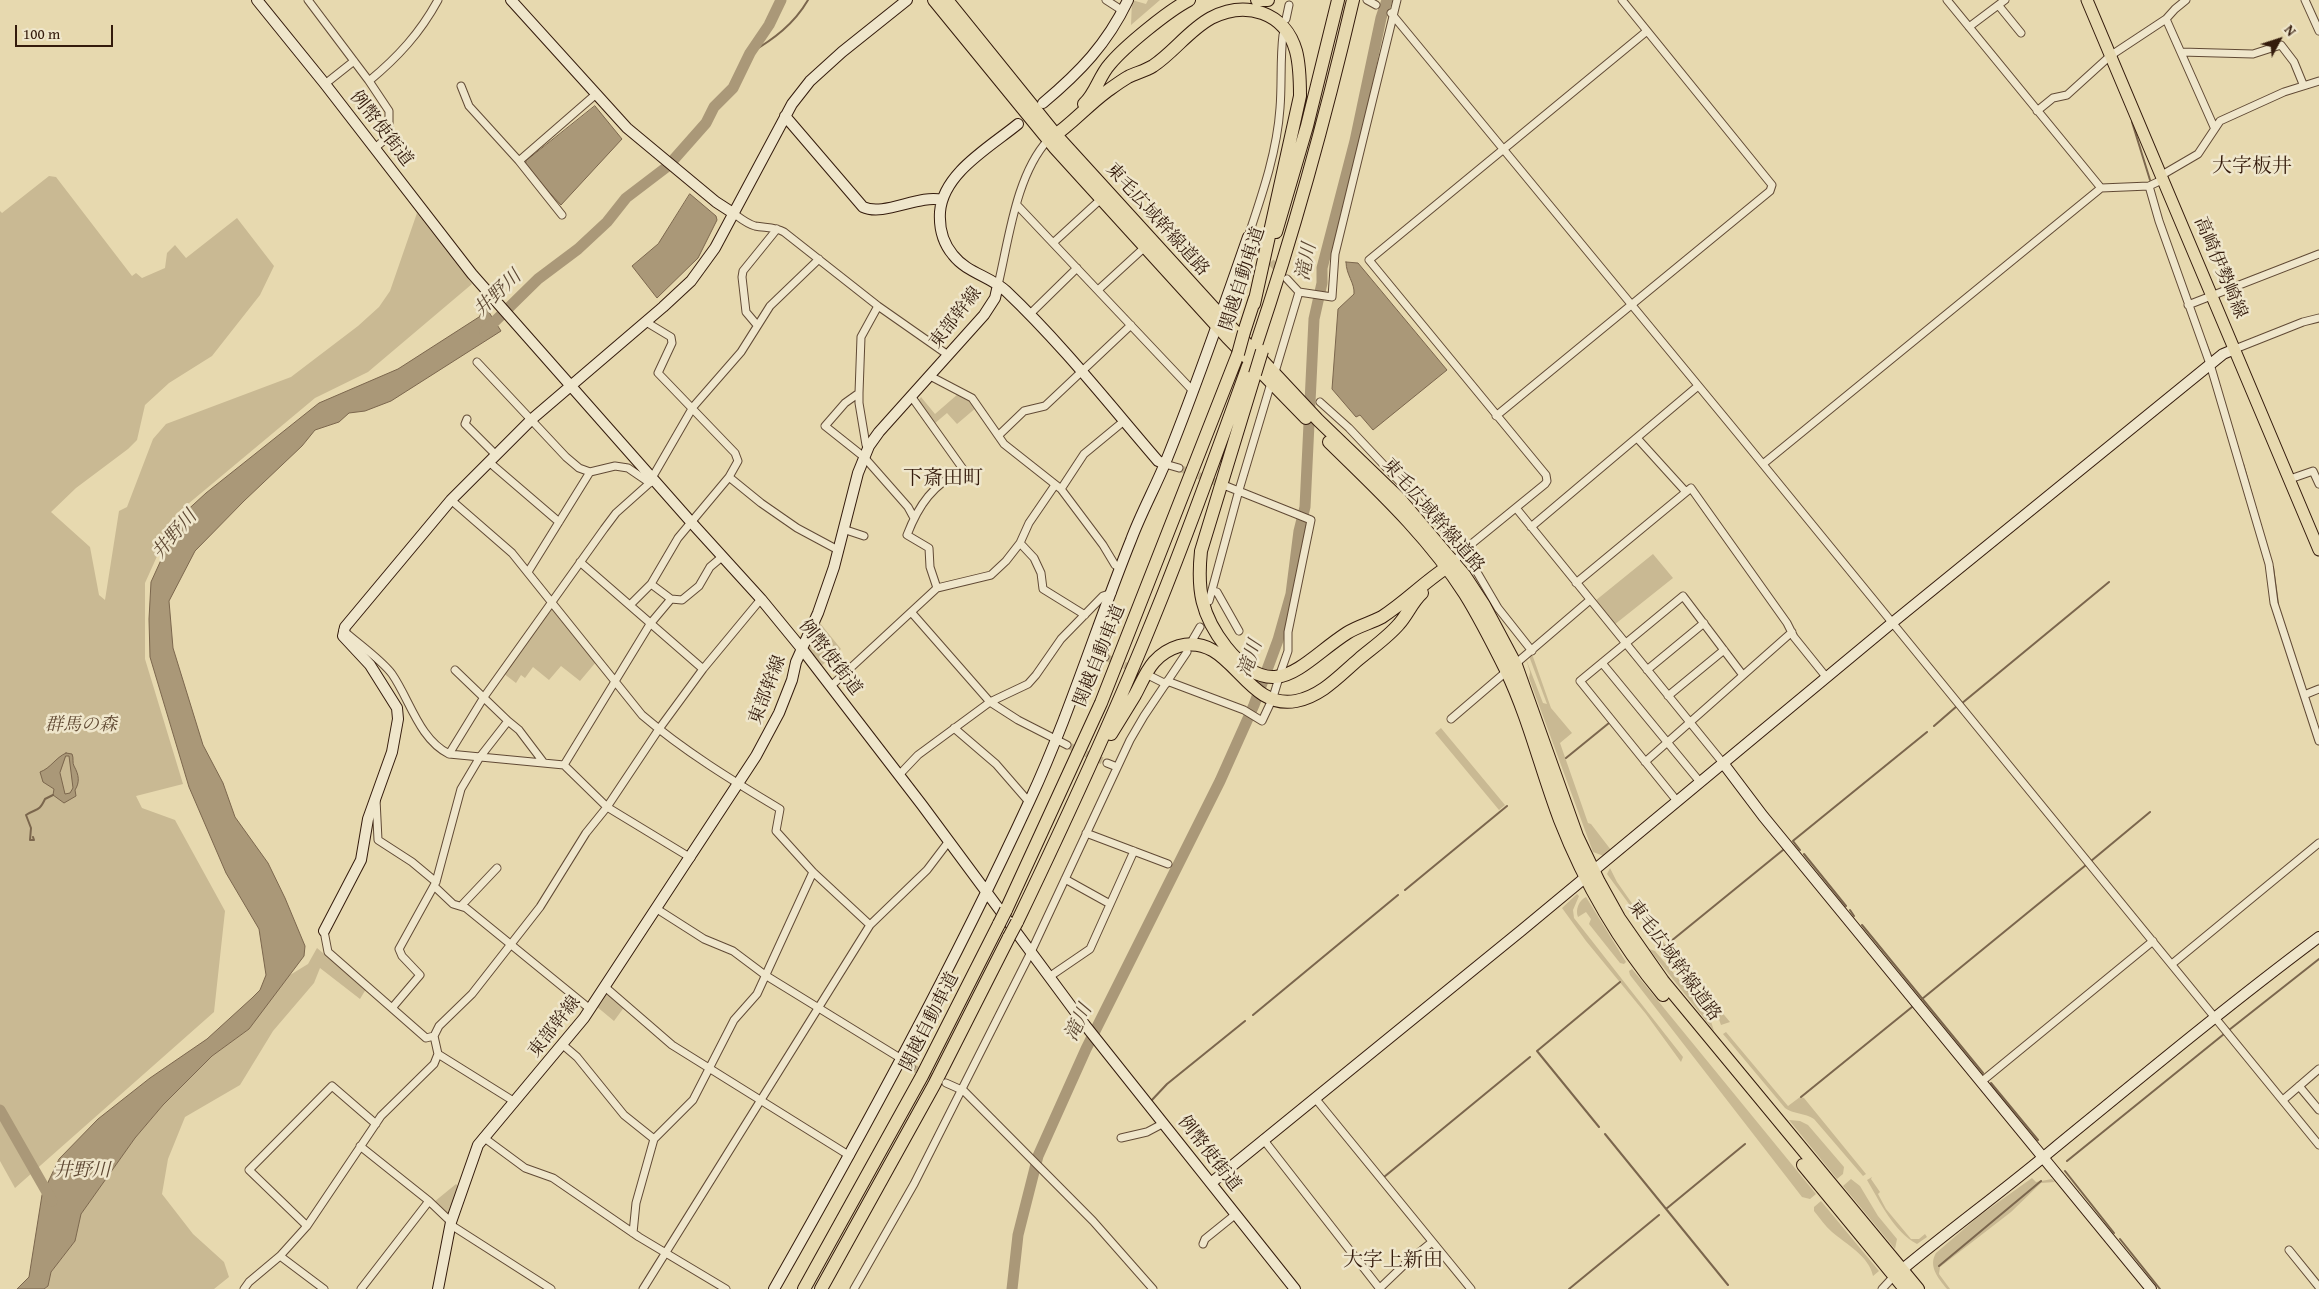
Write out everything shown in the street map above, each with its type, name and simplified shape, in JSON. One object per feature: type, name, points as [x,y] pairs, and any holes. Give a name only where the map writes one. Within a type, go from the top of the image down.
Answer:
[{"type":"highway","name":"東毛広域幹線道路","points":[[934,0],[1219,321]]},
{"type":"highway","name":"東毛広域幹線道路","points":[[947,0],[1101,198],[1302,408],[1449,567],[1511,668],[1526,721],[1560,819],[1589,874],[1604,912],[1639,966],[1898,1273],[1918,1289]]},
{"type":"highway","points":[[1052,135],[1091,97],[1104,71],[1114,60],[1170,13],[1189,0]]},
{"type":"highway","points":[[1258,0],[1268,0]]},
{"type":"highway","name":"関越自動車道","points":[[804,1289],[922,1076],[1006,910],[1101,703],[1238,354],[1304,135],[1338,0]]},
{"type":"highway","name":"関越自動車道","points":[[821,1289],[929,1094],[1017,922],[1084,780],[1158,609],[1252,370],[1321,127],[1353,0]]},
{"type":"highway","points":[[1052,135],[1106,92],[1127,78],[1153,66],[1211,18],[1228,10],[1249,8],[1259,10],[1277,20],[1288,34],[1296,51],[1300,77],[1300,96],[1280,176],[1254,304]]},
{"type":"highway","points":[[1250,678],[1207,617],[1199,590],[1198,576],[1201,551],[1252,370]]},
{"type":"highway","points":[[1250,678],[1279,676],[1297,671],[1346,634],[1381,617],[1449,567]]},
{"type":"highway","points":[[1084,780],[1148,669],[1156,659],[1168,650],[1185,644],[1207,647],[1225,658],[1250,678],[1271,699],[1287,702],[1297,701],[1325,688],[1395,628],[1419,596],[1449,567]]},
{"type":"highway","name":"東毛広域幹線道路","points":[[1898,1273],[1904,1289]]},
{"type":"main road","name":"高崎伊勢崎線","points":[[2087,0],[2319,550]]},
{"type":"street","name":"例幣使街道","points":[[257,0],[325,84],[477,280],[572,386],[652,480],[761,599],[802,649],[949,841],[1087,1028],[1294,1289]]},
{"type":"street","points":[[308,0],[370,81],[389,111],[389,136],[375,148]]},
{"type":"street","points":[[370,81],[407,46],[423,26],[438,0]]},
{"type":"street","points":[[511,0],[595,95],[638,137],[733,213],[755,226],[777,228],[878,306],[948,355]]},
{"type":"street","points":[[343,630],[451,500],[532,419],[646,322],[690,280],[715,248],[785,116],[810,81],[842,52],[906,0]]},
{"type":"street","points":[[1106,0],[1123,11]]},
{"type":"street","points":[[1043,103],[1078,74],[1123,11],[1128,0]]},
{"type":"street","points":[[1367,0],[1376,5]]},
{"type":"street","points":[[1287,279],[1299,292],[1332,297],[1334,289],[1332,275],[1335,254],[1392,15],[1398,0]]},
{"type":"street","points":[[1496,416],[1770,191],[1772,186],[1622,0]]},
{"type":"street","points":[[1947,0],[2101,188]]},
{"type":"street","points":[[1969,27],[2005,0]]},
{"type":"street","points":[[2173,0],[2175,9]]},
{"type":"street","points":[[2037,111],[2053,98],[2067,95],[2110,56],[2166,19],[2186,0]]},
{"type":"street","points":[[2304,0],[2319,31]]},
{"type":"street","points":[[1286,19],[1289,5]]},
{"type":"street","points":[[1998,6],[2021,33]]},
{"type":"street","points":[[1392,15],[1763,464],[2319,1145]]},
{"type":"street","points":[[2166,19],[2214,126]]},
{"type":"street","points":[[1449,567],[1464,550],[1545,484],[1547,481],[1546,475],[1369,260],[1646,30]]},
{"type":"street","points":[[774,1289],[850,1156],[960,946],[1057,740],[1120,568],[1146,504],[1165,464],[1193,391],[1268,178],[1280,108],[1283,35]]},
{"type":"street","points":[[2181,52],[2253,54],[2281,45],[2294,62],[2303,84]]},
{"type":"street","points":[[325,84],[354,61]]},
{"type":"street","points":[[1763,464],[2101,188],[2149,186],[2198,154],[2214,126],[2228,116],[2303,84],[2319,80]]},
{"type":"street","points":[[461,86],[469,106],[519,162],[562,215]]},
{"type":"street","points":[[519,162],[595,95]]},
{"type":"street","points":[[785,116],[862,207],[873,209],[931,199],[942,200]]},
{"type":"street","name":"東部幹線","points":[[438,1289],[451,1224],[474,1153],[483,1137],[563,1045],[590,1009],[691,858],[776,720],[834,567],[843,528],[869,446],[990,306],[998,285],[966,269],[945,244],[940,223],[942,200],[948,186],[958,174],[1018,124]]},
{"type":"street","points":[[1052,135],[1033,160],[1018,205],[998,285],[1082,371],[1158,461],[1179,468]]},
{"type":"street","points":[[2149,186],[2159,221],[2210,364],[2269,564],[2274,603],[2319,741]]},
{"type":"street","points":[[1053,243],[1101,198]]},
{"type":"street","points":[[1018,205],[1193,391]]},
{"type":"street","points":[[757,325],[746,312],[743,271],[777,228]]},
{"type":"street","points":[[1248,237],[1256,247]]},
{"type":"street","points":[[1098,290],[1145,246]]},
{"type":"street","points":[[2188,305],[2319,254]]},
{"type":"street","points":[[449,754],[484,697],[616,513],[652,480],[693,407],[741,352],[770,306],[819,259]]},
{"type":"street","points":[[1029,315],[1077,268]]},
{"type":"street","points":[[1209,601],[1239,490],[1299,292]]},
{"type":"street","points":[[869,446],[866,445],[858,403],[860,337],[878,306]]},
{"type":"street","points":[[1211,1182],[2210,364],[2228,351],[2284,329],[2319,318]]},
{"type":"street","points":[[630,605],[651,584],[678,538],[737,466],[735,453],[693,407],[658,373],[672,343],[671,337],[646,322]]},
{"type":"street","points":[[999,435],[1024,411],[1044,406],[1131,325]]},
{"type":"street","points":[[477,362],[566,457],[580,468],[590,472],[615,466],[628,468],[652,480]]},
{"type":"street","points":[[930,376],[972,398],[1004,444],[1058,487],[1103,544],[1115,565],[1120,568]]},
{"type":"street","points":[[1531,527],[1698,386]]},
{"type":"street","points":[[859,393],[846,403],[825,426],[864,457],[908,507],[914,518]]},
{"type":"street","points":[[912,396],[963,469],[932,490],[914,518],[908,535],[929,548],[930,567],[937,588]]},
{"type":"street","points":[[1320,402],[1364,444],[1464,550],[1498,608],[1532,651]]},
{"type":"street","points":[[468,419],[465,424],[493,458],[559,522]]},
{"type":"street","points":[[831,686],[937,588],[991,575],[1006,562],[1020,543],[1029,523],[1084,454],[1124,421]]},
{"type":"street","points":[[1637,438],[1686,492]]},
{"type":"street","points":[[2290,479],[2313,471],[2319,484]]},
{"type":"street","points":[[528,572],[590,472]]},
{"type":"street","points":[[729,477],[761,503],[797,528],[809,532],[838,550]]},
{"type":"street","points":[[1150,676],[1244,710],[1257,716],[1262,721],[1271,699],[1288,651],[1288,632],[1302,574],[1311,520],[1226,486]]},
{"type":"street","points":[[1576,583],[1691,488],[1792,632],[1827,678]]},
{"type":"street","points":[[451,500],[512,553],[642,715],[738,784],[780,809],[776,831],[813,872],[870,925]]},
{"type":"street","points":[[1516,508],[1723,763],[1763,816],[2151,1289]]},
{"type":"street","points":[[843,528],[864,536]]},
{"type":"street","points":[[1020,543],[1034,558],[1041,573],[1043,589],[1085,614]]},
{"type":"street","points":[[651,584],[672,599],[682,600],[699,586],[710,568],[723,556]]},
{"type":"street","points":[[580,562],[703,669]]},
{"type":"street","points":[[1213,591],[1217,592],[1239,631]]},
{"type":"street","points":[[899,775],[918,755],[990,702],[1028,684],[1062,639],[1085,614],[1103,596],[1112,593]]},
{"type":"street","points":[[1677,801],[1580,683],[1583,678],[1683,596],[1742,674]]},
{"type":"street","points":[[564,765],[650,624],[672,599]]},
{"type":"street","points":[[244,1289],[249,1282],[280,1256],[307,1226],[381,1116],[434,1064],[438,1054],[434,1036],[439,1026],[472,994],[540,907],[586,833],[607,807],[659,729],[703,669],[761,599]]},
{"type":"street","points":[[1451,718],[1590,600]]},
{"type":"street","points":[[912,613],[990,702],[1018,720],[1067,746]]},
{"type":"street","points":[[1647,670],[1704,623]]},
{"type":"street","points":[[1194,639],[1200,627]]},
{"type":"street","points":[[343,630],[391,672],[424,731],[441,750],[449,754],[564,765],[607,807],[691,858]]},
{"type":"street","points":[[343,630],[346,640],[370,665],[397,708],[398,719],[392,752],[368,819],[361,860],[324,931],[328,952],[426,1038],[434,1036]]},
{"type":"street","points":[[1644,762],[1792,632]]},
{"type":"street","points":[[1668,696],[1724,650]]},
{"type":"street","points":[[1089,652],[1105,658]]},
{"type":"street","points":[[854,1289],[914,1184],[1031,952],[1117,767],[1144,716],[1187,652]]},
{"type":"street","points":[[1602,663],[1700,782]]},
{"type":"street","points":[[455,670],[519,730],[544,763]]},
{"type":"street","points":[[2304,696],[2319,689]]},
{"type":"street","points":[[392,1008],[420,975],[402,956],[400,949],[435,884],[461,789],[480,757],[508,721]]},
{"type":"street","points":[[954,728],[996,764],[1029,802]]},
{"type":"street","points":[[1107,763],[1117,767]]},
{"type":"street","points":[[376,796],[378,840],[412,862],[453,904],[461,906],[512,944],[590,1009]]},
{"type":"street","points":[[1086,833],[1168,864]]},
{"type":"street","points":[[643,1289],[870,925],[927,870],[949,841]]},
{"type":"street","points":[[2172,964],[2319,843]]},
{"type":"street","points":[[1049,977],[1090,949],[1134,851]]},
{"type":"street","points":[[461,906],[497,868]]},
{"type":"street","points":[[633,1233],[636,1203],[654,1139],[688,1107],[734,1020],[757,994],[813,872]]},
{"type":"street","points":[[1064,879],[1110,904]]},
{"type":"street","points":[[657,909],[704,939],[734,951],[765,975],[900,1058],[911,1067]]},
{"type":"street","points":[[1882,1289],[1898,1273],[2043,1158],[2146,1072],[2319,937]]},
{"type":"street","points":[[1981,1082],[2153,941]]},
{"type":"street","points":[[605,987],[672,1045],[850,1156]]},
{"type":"street","points":[[563,1045],[577,1058],[624,1115],[654,1139]]},
{"type":"street","points":[[438,1054],[515,1102]]},
{"type":"street","points":[[2282,1100],[2319,1069]]},
{"type":"street","points":[[946,1083],[960,1090],[1032,1160],[1095,1223],[1152,1289]]},
{"type":"street","points":[[307,1226],[248,1170],[332,1086],[376,1124]]},
{"type":"street","points":[[2299,1086],[2319,1110]]},
{"type":"street","points":[[1315,1098],[1471,1289]]},
{"type":"street","points":[[1121,1138],[1147,1132],[1164,1123]]},
{"type":"street","points":[[483,1137],[525,1168],[553,1178],[568,1187],[633,1233],[726,1289]]},
{"type":"street","points":[[1263,1139],[1380,1289],[1405,1264],[1432,1242]]},
{"type":"street","points":[[360,1146],[429,1201],[451,1224],[551,1289]]},
{"type":"street","points":[[361,1289],[429,1201]]},
{"type":"street","points":[[1203,1244],[1205,1239],[1236,1214]]},
{"type":"street","points":[[2290,1250],[2319,1287]]},
{"type":"street","points":[[280,1256],[324,1289]]},
{"type":"street","points":[[709,1289],[714,1282]]},
{"type":"green space","points":[[1132,0],[1146,4],[1148,0],[1160,0],[1131,25]]},
{"type":"green space","name":"群馬の森","points":[[49,176],[56,177],[132,276],[136,273],[142,278],[165,268],[167,253],[175,245],[186,258],[237,218],[274,266],[260,295],[212,356],[169,383],[145,405],[137,440],[128,449],[76,488],[51,512],[90,547],[99,595],[105,600],[119,511],[127,507],[153,439],[166,424],[291,377],[358,326],[379,307],[390,291],[417,213],[472,284],[368,372],[315,398],[176,514],[145,583],[145,659],[183,784],[136,796],[142,808],[175,820],[225,911],[214,1012],[15,1188],[0,1161],[0,211],[2,213]]},
{"type":"green space","points":[[958,394],[977,407],[957,424],[947,413],[934,424],[918,401],[921,397],[935,414]]},
{"type":"green space","points":[[1653,554],[1673,578],[1614,625],[1595,601]]},
{"type":"green space","points":[[552,609],[596,662],[580,681],[561,666],[549,680],[533,667],[525,678],[521,675],[516,683],[503,673]]},
{"type":"green space","points":[[820,623],[841,649],[820,667],[808,650]]},
{"type":"green space","points":[[1532,654],[1551,708],[1572,733],[1560,743],[1588,823],[1591,824],[1611,850],[1604,856],[1593,852],[1529,678],[1530,672],[1526,659],[1543,703],[1547,704],[1529,656]]},
{"type":"green space","points":[[1441,728],[1505,805],[1499,810],[1435,733]]},
{"type":"green space","points":[[1610,868],[1617,882],[1636,909],[1730,1022],[1721,1025],[1716,1011],[1643,923],[1607,874]]},
{"type":"green space","points":[[1577,894],[1579,896],[1573,910],[1574,918],[1683,1057],[1681,1062],[1646,1014],[1586,941],[1562,908]]},
{"type":"green space","points":[[1586,897],[1626,962],[1624,964],[1620,963],[1589,924],[1591,919],[1586,912],[1578,917],[1578,906],[1581,900]]},
{"type":"green space","points":[[317,948],[366,989],[360,999],[320,968],[314,983],[273,1031],[240,1085],[185,1117],[168,1159],[162,1194],[193,1234],[224,1262],[229,1277],[214,1289],[44,1289],[48,1286],[51,1272],[75,1241],[81,1214],[135,1138],[163,1105],[212,1056],[249,1029],[274,993],[290,975],[308,964]]},
{"type":"green space","points":[[1649,949],[1655,951],[1709,1015],[1714,1031]]},
{"type":"green space","points":[[1632,969],[1816,1194],[1810,1199],[1802,1197],[1630,975],[1629,971]]},
{"type":"green space","points":[[608,992],[625,1006],[614,1021],[596,1006]]},
{"type":"green space","points":[[1726,1032],[1788,1106],[1800,1097],[1804,1098],[1866,1174],[1863,1176],[1814,1119],[1785,1108],[1723,1034]]},
{"type":"green space","points":[[1789,1120],[1800,1121],[1808,1125],[1844,1167],[1843,1174],[1837,1179]]},
{"type":"green space","points":[[1872,1177],[1871,1179],[1880,1192],[1878,1194],[1886,1209],[1911,1239],[1919,1239],[1925,1234],[1927,1237],[1917,1244],[1901,1232],[1888,1216],[1867,1180]]},
{"type":"green space","points":[[2032,1178],[2036,1182],[2052,1179],[2055,1182],[2041,1183],[2011,1212],[1940,1267],[1939,1274],[1950,1289],[1947,1289],[1935,1272],[1933,1263],[1936,1253],[1979,1216]]},
{"type":"green space","points":[[1851,1179],[1860,1186],[1878,1216],[1897,1239],[1895,1249],[1843,1186]]},
{"type":"green space","points":[[456,1184],[458,1186],[448,1217],[434,1202]]},
{"type":"green space","points":[[1821,1201],[1879,1271],[1873,1276],[1871,1269],[1862,1256],[1829,1230],[1814,1211],[1814,1207]]},
{"type":"water","points":[[595,106],[622,139],[561,205],[525,166],[526,161]]},
{"type":"water","points":[[690,194],[716,216],[717,220],[698,258],[657,298],[632,266],[658,244]]},
{"type":"water","points":[[1346,262],[1358,263],[1447,370],[1373,430],[1360,415],[1356,417],[1332,389],[1338,309],[1354,294]]},
{"type":"water","name":"井野川","points":[[485,306],[501,331],[391,401],[365,411],[349,413],[339,422],[315,430],[302,446],[195,551],[169,601],[173,648],[203,745],[223,783],[235,817],[268,863],[285,898],[305,946],[304,956],[249,1029],[212,1056],[163,1105],[135,1138],[81,1214],[75,1241],[51,1272],[48,1286],[44,1289],[17,1289],[29,1277],[42,1195],[59,1159],[98,1119],[150,1078],[207,1039],[260,990],[266,975],[259,929],[226,873],[189,787],[150,657],[149,619],[151,582],[181,516],[206,493],[319,403],[398,369],[479,317]]},
{"type":"water","points":[[66,753],[72,754],[73,765],[78,778],[75,790],[76,796],[64,803],[53,795],[54,789],[43,782],[40,772]],"holes":[[[66,756],[69,756],[73,788],[70,793],[65,794],[60,773]]]},
{"type":"waterway","name":"井野川","points":[[485,331],[538,279],[578,249],[607,222],[626,198],[668,166],[706,123],[714,107],[733,88],[750,53],[769,25],[781,0]]},
{"type":"waterway","points":[[750,53],[783,30],[808,0]]},
{"type":"waterway","name":"滝川","points":[[1012,1289],[1018,1235],[1038,1156],[1086,1049],[1220,781],[1254,705],[1278,640],[1291,594],[1299,531],[1305,507],[1314,319],[1322,283],[1322,268],[1355,141],[1381,18],[1387,0]]},
{"type":"waterway","points":[[2132,122],[2150,180]]},
{"type":"waterway","points":[[2206,344],[2211,356]]},
{"type":"waterway","points":[[2243,464],[2252,496]]},
{"type":"waterway","points":[[2273,567],[2278,604]]},
{"type":"waterway","points":[[1961,704],[2109,582]]},
{"type":"waterway","points":[[1934,726],[1957,706]]},
{"type":"waterway","points":[[1566,758],[1609,723]]},
{"type":"waterway","points":[[1800,850],[1794,840],[1927,732]]},
{"type":"waterway","points":[[33,837],[34,840],[30,840],[31,828],[26,815],[39,808],[45,799],[53,795]]},
{"type":"waterway","points":[[1405,890],[1507,806]]},
{"type":"waterway","points":[[2091,861],[2150,812]]},
{"type":"waterway","points":[[1665,946],[1783,850]]},
{"type":"waterway","points":[[1804,854],[1846,906]]},
{"type":"waterway","points":[[1922,999],[2086,865]]},
{"type":"waterway","points":[[1253,1015],[1398,895]]},
{"type":"waterway","points":[[1850,910],[1854,916]]},
{"type":"waterway","points":[[1862,925],[1983,1073]]},
{"type":"waterway","points":[[2229,1030],[2319,959]]},
{"type":"waterway","points":[[1599,1127],[1537,1051],[1620,982]]},
{"type":"waterway","points":[[1801,1097],[1912,1007]]},
{"type":"waterway","points":[[1151,1101],[1167,1084],[1245,1021]]},
{"type":"waterway","points":[[2067,1161],[2224,1034]]},
{"type":"waterway","points":[[1384,1177],[1530,1057]]},
{"type":"waterway","points":[[1991,1083],[2038,1140]]},
{"type":"waterway","points":[[0,1110],[52,1201]]},
{"type":"waterway","points":[[1605,1134],[1728,1285]]},
{"type":"waterway","points":[[1666,1209],[1745,1144]]},
{"type":"waterway","points":[[2065,1171],[2114,1233]]},
{"type":"waterway","points":[[1939,1266],[2041,1181]]},
{"type":"waterway","points":[[1569,1289],[1659,1215]]},
{"type":"waterway","points":[[2120,1239],[2160,1289]]},
{"type":"tunnel","points":[[1264,254],[1280,272]]},
{"type":"tunnel","points":[[1179,468],[1223,485]]},
{"type":"tunnel","points":[[1105,657],[1148,675]]},
{"type":"tunnel","points":[[1067,745],[1107,763]]},
{"type":"tunnel","points":[[911,1067],[939,1080]]},
{"type":"district","name":"大字板井","points":[[2252,167]]},
{"type":"district","name":"下斎田町","points":[[943,479]]},
{"type":"district","name":"大字上新田","points":[[1393,1261]]}]
